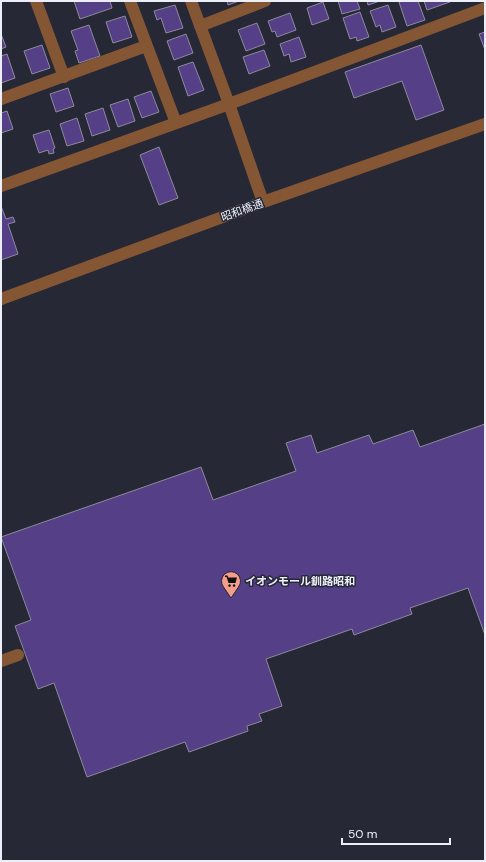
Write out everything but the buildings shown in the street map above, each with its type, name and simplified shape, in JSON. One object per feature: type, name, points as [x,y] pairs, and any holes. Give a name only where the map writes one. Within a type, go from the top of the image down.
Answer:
[{"type":"street","points":[[36,1],[64,76]]},
{"type":"street","points":[[130,1],[176,123]]},
{"type":"street","points":[[191,1],[263,202]]},
{"type":"street","points":[[200,26],[259,2]]},
{"type":"street","points":[[1,186],[229,104],[485,8]]},
{"type":"street","points":[[1,99],[146,46]]},
{"type":"street","name":"昭和橋通","points":[[1,299],[263,202],[485,124]]},
{"type":"street","points":[[1,661],[18,655]]},
{"type":"place","name":"イオンモール釧路昭和","points":[[231,598]]}]
